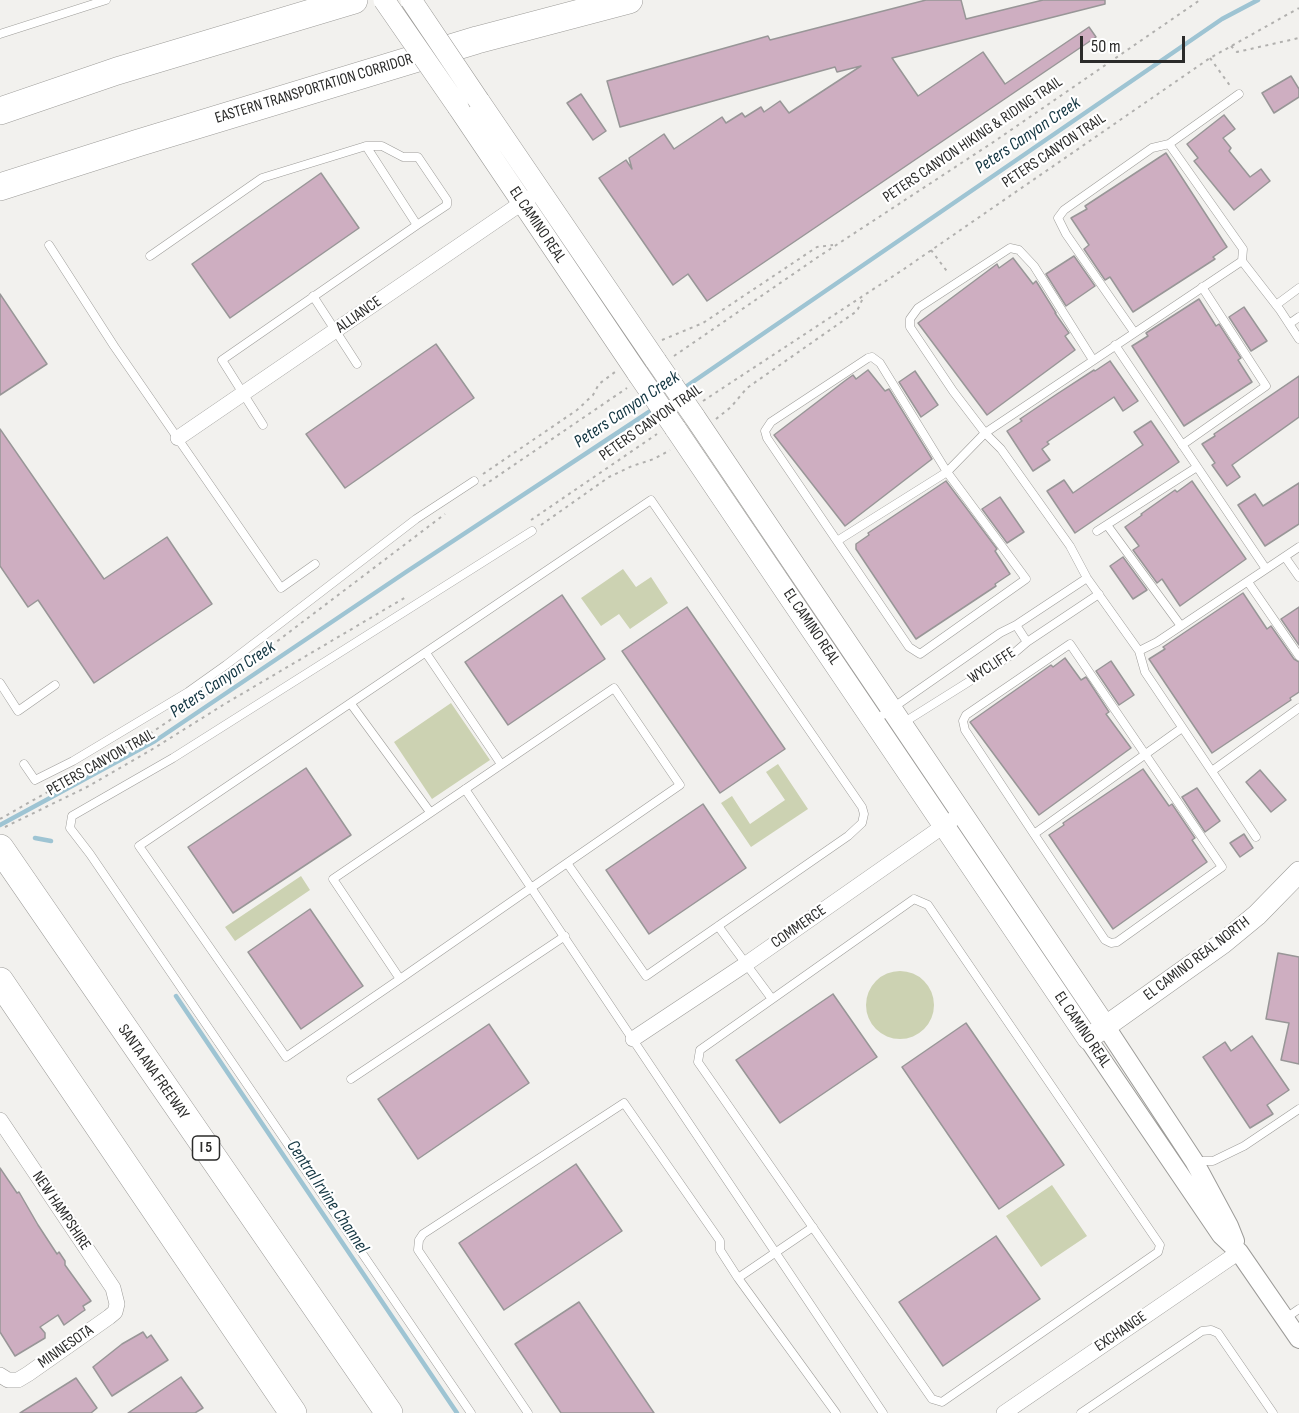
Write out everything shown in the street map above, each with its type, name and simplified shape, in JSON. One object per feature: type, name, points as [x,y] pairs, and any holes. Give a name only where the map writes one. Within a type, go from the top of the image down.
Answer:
[{"type":"highway","points":[[0,111],[117,71],[354,0]]},
{"type":"highway","name":"EASTERN TRANSPORTATION CORRIDOR","points":[[0,187],[138,142],[466,43],[629,0]]},
{"type":"highway","name":"SANTA ANA FREEWAY","points":[[0,848],[390,1413]]},
{"type":"highway","points":[[0,981],[293,1413]]},
{"type":"main road","name":"EL CAMINO REAL","points":[[384,0],[458,107],[657,352],[701,414],[897,716],[1106,1027]]},
{"type":"main road","name":"EL CAMINO REAL","points":[[411,0],[479,101],[628,372],[668,437],[879,728],[1088,1039]]},
{"type":"main road","name":"EL CAMINO REAL NORTH","points":[[1088,1039],[1223,943],[1257,915],[1299,872]]},
{"type":"street","name":"ALLIANCE","points":[[178,438],[531,197]]},
{"type":"street","name":"COMMERCE","points":[[633,1039],[746,964],[962,813]]},
{"type":"street","name":"EL CAMINO REAL","points":[[1106,1027],[1194,1161],[1229,1226],[1239,1252]]},
{"type":"street","name":"EL CAMINO REAL","points":[[1088,1039],[1221,1235],[1239,1252],[1292,1314],[1299,1339]]},
{"type":"street","name":"NEW HAMPSHIRE","points":[[0,1120],[113,1288],[117,1304]]},
{"type":"street","name":"EXCHANGE","points":[[1004,1413],[1239,1252]]},
{"type":"street","name":"MINNESOTA","points":[[4,1377],[18,1380],[28,1374],[109,1317],[115,1312],[117,1304]]},
{"type":"lane","points":[[0,34],[106,0]]},
{"type":"lane","points":[[1134,332],[1066,234],[1058,218],[1064,210],[1152,148],[1168,144],[1239,94]]},
{"type":"lane","points":[[1168,144],[1243,249],[1242,261],[1299,339]]},
{"type":"lane","points":[[366,146],[417,225]]},
{"type":"lane","points":[[150,256],[262,178],[366,146],[382,146],[403,157],[418,157],[447,200],[447,205],[222,360],[262,425]]},
{"type":"lane","points":[[49,245],[282,588],[315,564]]},
{"type":"lane","points":[[1093,360],[1034,266],[1019,250],[1010,248],[918,308],[910,319],[910,327],[953,391],[985,433],[1001,449],[1070,546],[1087,578],[1139,651],[1145,672],[1256,837]]},
{"type":"lane","points":[[837,540],[947,472],[985,433],[1242,261]]},
{"type":"lane","points":[[1182,445],[1266,386],[1202,287]]},
{"type":"lane","points":[[1276,305],[1299,288]]},
{"type":"lane","points":[[313,296],[357,363]]},
{"type":"lane","points":[[1289,324],[1299,317]]},
{"type":"lane","points":[[1114,345],[1266,569]]},
{"type":"lane","points":[[872,357],[880,363],[947,472],[1026,579],[920,654],[909,647],[767,438],[765,431],[771,422],[872,357]]},
{"type":"lane","points":[[1097,531],[1197,467]]},
{"type":"lane","points":[[24,764],[35,780],[73,761],[188,692],[416,519],[474,481]]},
{"type":"lane","points":[[400,979],[333,879],[614,688],[680,785],[532,887],[400,979],[286,1057],[140,846],[651,500],[862,807],[864,814],[862,823],[857,830],[646,976],[567,863]]},
{"type":"lane","points":[[1107,525],[1181,626]]},
{"type":"lane","points":[[471,1413],[150,940],[70,828],[72,816],[173,758],[532,531]]},
{"type":"lane","points":[[1139,651],[1157,642],[1299,547]]},
{"type":"lane","points":[[1286,556],[1299,577]]},
{"type":"lane","name":"WYCLIFFE","points":[[879,728],[1000,633],[1087,578]]},
{"type":"lane","points":[[1248,582],[1299,656]]},
{"type":"lane","name":"WYCLIFFE","points":[[879,728],[897,716],[1013,654],[1027,642],[1099,594]]},
{"type":"lane","points":[[1016,625],[1027,642]]},
{"type":"lane","points":[[1070,644],[1145,755],[1222,867],[1117,942],[1111,943],[1105,940],[1034,834],[965,730],[963,721],[966,715],[1070,644]]},
{"type":"lane","points":[[426,653],[501,764]]},
{"type":"lane","points":[[0,683],[18,711],[55,685]]},
{"type":"lane","points":[[351,704],[430,812]]},
{"type":"lane","points":[[1212,771],[1299,708]]},
{"type":"lane","points":[[1034,834],[1182,728]]},
{"type":"lane","points":[[465,789],[884,1413]]},
{"type":"lane","points":[[914,899],[928,905],[1160,1245],[1158,1252],[942,1402],[932,1399],[698,1062],[700,1050],[772,999],[914,899]]},
{"type":"lane","points":[[718,926],[772,999]]},
{"type":"lane","points":[[351,1079],[565,936]]},
{"type":"lane","points":[[528,1413],[418,1250],[418,1240],[431,1229],[624,1102],[720,1241],[720,1250],[738,1278],[836,1413]]},
{"type":"lane","points":[[1194,1161],[1213,1161],[1244,1146],[1299,1109]]},
{"type":"lane","points":[[738,1278],[813,1227]]},
{"type":"lane","points":[[1081,1413],[1202,1331],[1211,1330],[1218,1333],[1273,1413]]},
{"type":"path","name":"PETERS CANYON HIKING & RIDING TRAIL","points":[[818,257],[995,141],[1200,0]]},
{"type":"path","name":"PETERS CANYON TRAIL","points":[[701,414],[864,296],[1210,58],[1299,8]]},
{"type":"path","points":[[1231,46],[1237,52],[1299,38]]},
{"type":"path","points":[[1210,58],[1231,88],[1234,87],[1239,94]]},
{"type":"path","points":[[657,352],[672,334],[703,323],[817,247],[836,244]]},
{"type":"path","points":[[931,250],[945,267],[954,285]]},
{"type":"path","points":[[701,414],[731,406],[747,388],[857,311],[864,296]]},
{"type":"path","points":[[474,481],[577,410],[593,395],[599,384],[628,372]]},
{"type":"path","points":[[532,531],[609,477],[654,459],[668,437]]},
{"type":"path","name":"PETERS CANYON TRAIL","points":[[527,523],[668,437]]},
{"type":"path","name":"PETERS CANYON TRAIL","points":[[0,830],[89,786],[407,596]]},
{"type":"path","points":[[0,819],[18,810]]},
{"type":"green space","points":[[623,569],[636,587],[651,577],[668,603],[630,629],[619,614],[601,626],[581,598]]},
{"type":"green space","points":[[451,703],[490,760],[432,799],[394,742]]},
{"type":"green space","points":[[778,764],[808,809],[751,847],[721,803],[732,796],[750,824],[785,800],[766,772]]},
{"type":"green space","points":[[301,876],[310,890],[235,941],[225,927]]},
{"type":"green space","points":[[893,971],[907,971],[919,976],[929,986],[934,1005],[929,1024],[919,1034],[907,1039],[893,1039],[881,1034],[871,1024],[866,1012],[866,998],[871,986],[881,976]]},
{"type":"green space","points":[[1052,1185],[1087,1236],[1041,1267],[1006,1216]]},
{"type":"building","points":[[926,0],[961,0],[966,19],[1043,0],[1105,0],[1105,4],[892,58],[918,96],[983,52],[1005,84],[1089,27],[1096,37],[707,301],[688,274],[673,285],[599,178],[626,160],[632,169],[629,158],[664,134],[674,149],[722,117],[726,123],[742,113],[745,117],[761,107],[764,112],[780,101],[789,113],[861,66],[837,72],[835,67],[620,127],[607,81],[768,36],[770,40]]},
{"type":"building","points":[[1291,76],[1299,89],[1299,97],[1274,113],[1262,93]]},
{"type":"building","points":[[581,94],[606,131],[593,140],[567,103]]},
{"type":"building","points":[[1224,115],[1235,129],[1223,138],[1231,148],[1229,151],[1250,177],[1261,169],[1270,181],[1234,210],[1194,161],[1198,158],[1187,144]]},
{"type":"building","points":[[1166,153],[1227,247],[1213,257],[1215,259],[1133,312],[1110,277],[1105,280],[1084,249],[1089,245],[1071,218],[1087,209],[1085,206]]},
{"type":"building","points":[[321,173],[359,228],[230,318],[192,264]]},
{"type":"building","points":[[1074,256],[1095,286],[1066,306],[1046,274]]},
{"type":"building","points":[[1013,258],[1033,284],[1036,281],[1069,333],[1065,336],[1075,350],[987,415],[918,323],[997,264],[999,268]]},
{"type":"building","points":[[0,294],[47,364],[0,395]]},
{"type":"building","points":[[1199,299],[1216,326],[1219,324],[1241,358],[1238,360],[1252,382],[1184,426],[1132,346],[1148,336],[1146,333]]},
{"type":"building","points":[[1244,307],[1267,341],[1251,351],[1229,317]]},
{"type":"building","points":[[436,344],[474,398],[345,488],[306,434]]},
{"type":"building","points":[[1110,361],[1138,401],[1123,411],[1114,397],[1047,442],[1049,444],[1042,449],[1050,460],[1033,471],[1007,431],[1022,421],[1020,419]]},
{"type":"building","points":[[868,370],[885,391],[889,389],[932,459],[845,526],[774,435],[853,375],[856,379]]},
{"type":"building","points":[[915,371],[938,405],[921,417],[899,382]]},
{"type":"building","points":[[1299,376],[1299,417],[1232,465],[1240,477],[1227,486],[1212,465],[1215,463],[1202,444]]},
{"type":"building","points":[[1151,421],[1179,462],[1075,533],[1047,491],[1064,480],[1073,493],[1143,445],[1134,432]]},
{"type":"building","points":[[0,429],[104,579],[167,537],[212,604],[94,683],[38,600],[28,607],[0,566]]},
{"type":"building","points":[[946,481],[997,549],[995,551],[1010,574],[995,584],[996,586],[916,639],[856,549],[856,544],[869,535],[868,533]]},
{"type":"building","points":[[1192,481],[1246,559],[1180,606],[1162,579],[1157,583],[1133,550],[1139,546],[1125,527],[1175,490],[1177,492]]},
{"type":"building","points":[[1299,483],[1299,524],[1265,546],[1238,505],[1255,494],[1263,506]]},
{"type":"building","points":[[1000,497],[1024,532],[1007,543],[982,509]]},
{"type":"building","points":[[1123,557],[1147,590],[1133,599],[1110,566]]},
{"type":"building","points":[[1243,593],[1267,629],[1271,626],[1294,659],[1299,662],[1299,692],[1290,698],[1291,700],[1212,753],[1149,659]]},
{"type":"building","points":[[562,595],[605,659],[508,725],[465,662]]},
{"type":"building","points":[[687,607],[785,749],[720,793],[622,651]]},
{"type":"building","points":[[1299,607],[1299,645],[1281,619]]},
{"type":"building","points":[[1065,658],[1081,680],[1086,677],[1109,712],[1106,714],[1131,748],[1039,815],[970,722],[1051,665],[1053,667]]},
{"type":"building","points":[[1111,661],[1134,695],[1119,705],[1096,671]]},
{"type":"building","points":[[306,768],[351,835],[233,913],[188,847]]},
{"type":"building","points":[[1143,769],[1169,806],[1172,804],[1195,838],[1192,840],[1207,862],[1113,929],[1049,835]]},
{"type":"building","points":[[1260,770],[1286,800],[1271,812],[1246,782]]},
{"type":"building","points":[[1197,788],[1220,821],[1205,832],[1182,797]]},
{"type":"building","points":[[703,804],[746,868],[649,934],[606,870]]},
{"type":"building","points":[[1244,834],[1253,848],[1240,857],[1230,843]]},
{"type":"building","points":[[310,909],[363,986],[301,1029],[248,952]]},
{"type":"building","points":[[1278,953],[1299,957],[1299,1064],[1281,1060],[1289,1023],[1266,1019]]},
{"type":"building","points":[[833,994],[877,1057],[780,1123],[736,1060]]},
{"type":"building","points":[[966,1023],[1064,1165],[999,1209],[902,1067]]},
{"type":"building","points":[[489,1024],[529,1083],[418,1159],[378,1099]]},
{"type":"building","points":[[1252,1036],[1289,1090],[1267,1105],[1273,1114],[1250,1128],[1203,1057],[1225,1042],[1231,1051]]},
{"type":"building","points":[[576,1164],[622,1231],[504,1310],[459,1243]]},
{"type":"building","points":[[0,1168],[17,1193],[19,1192],[57,1254],[59,1252],[65,1265],[91,1301],[83,1306],[85,1310],[64,1325],[58,1315],[40,1327],[45,1333],[45,1338],[15,1356],[0,1332]]},
{"type":"building","points":[[996,1236],[1040,1299],[943,1366],[899,1302]]},
{"type":"building","points":[[579,1302],[654,1413],[561,1413],[515,1344]]},
{"type":"building","points":[[143,1332],[147,1338],[151,1335],[168,1360],[112,1396],[93,1367],[122,1344]]},
{"type":"building","points":[[181,1377],[203,1408],[195,1413],[128,1413]]},
{"type":"building","points":[[76,1378],[97,1408],[91,1413],[20,1413]]},
{"type":"waterway","name":"Peters Canyon Creek","points":[[681,390],[1222,19],[1258,0]]},
{"type":"waterway","name":"Peters Canyon Creek","points":[[0,825],[155,741],[655,408]]},
{"type":"waterway","name":"Central Irvine Channel","points":[[35,838],[51,841]]},
{"type":"waterway","name":"Central Irvine Channel","points":[[176,996],[457,1413]]}]
